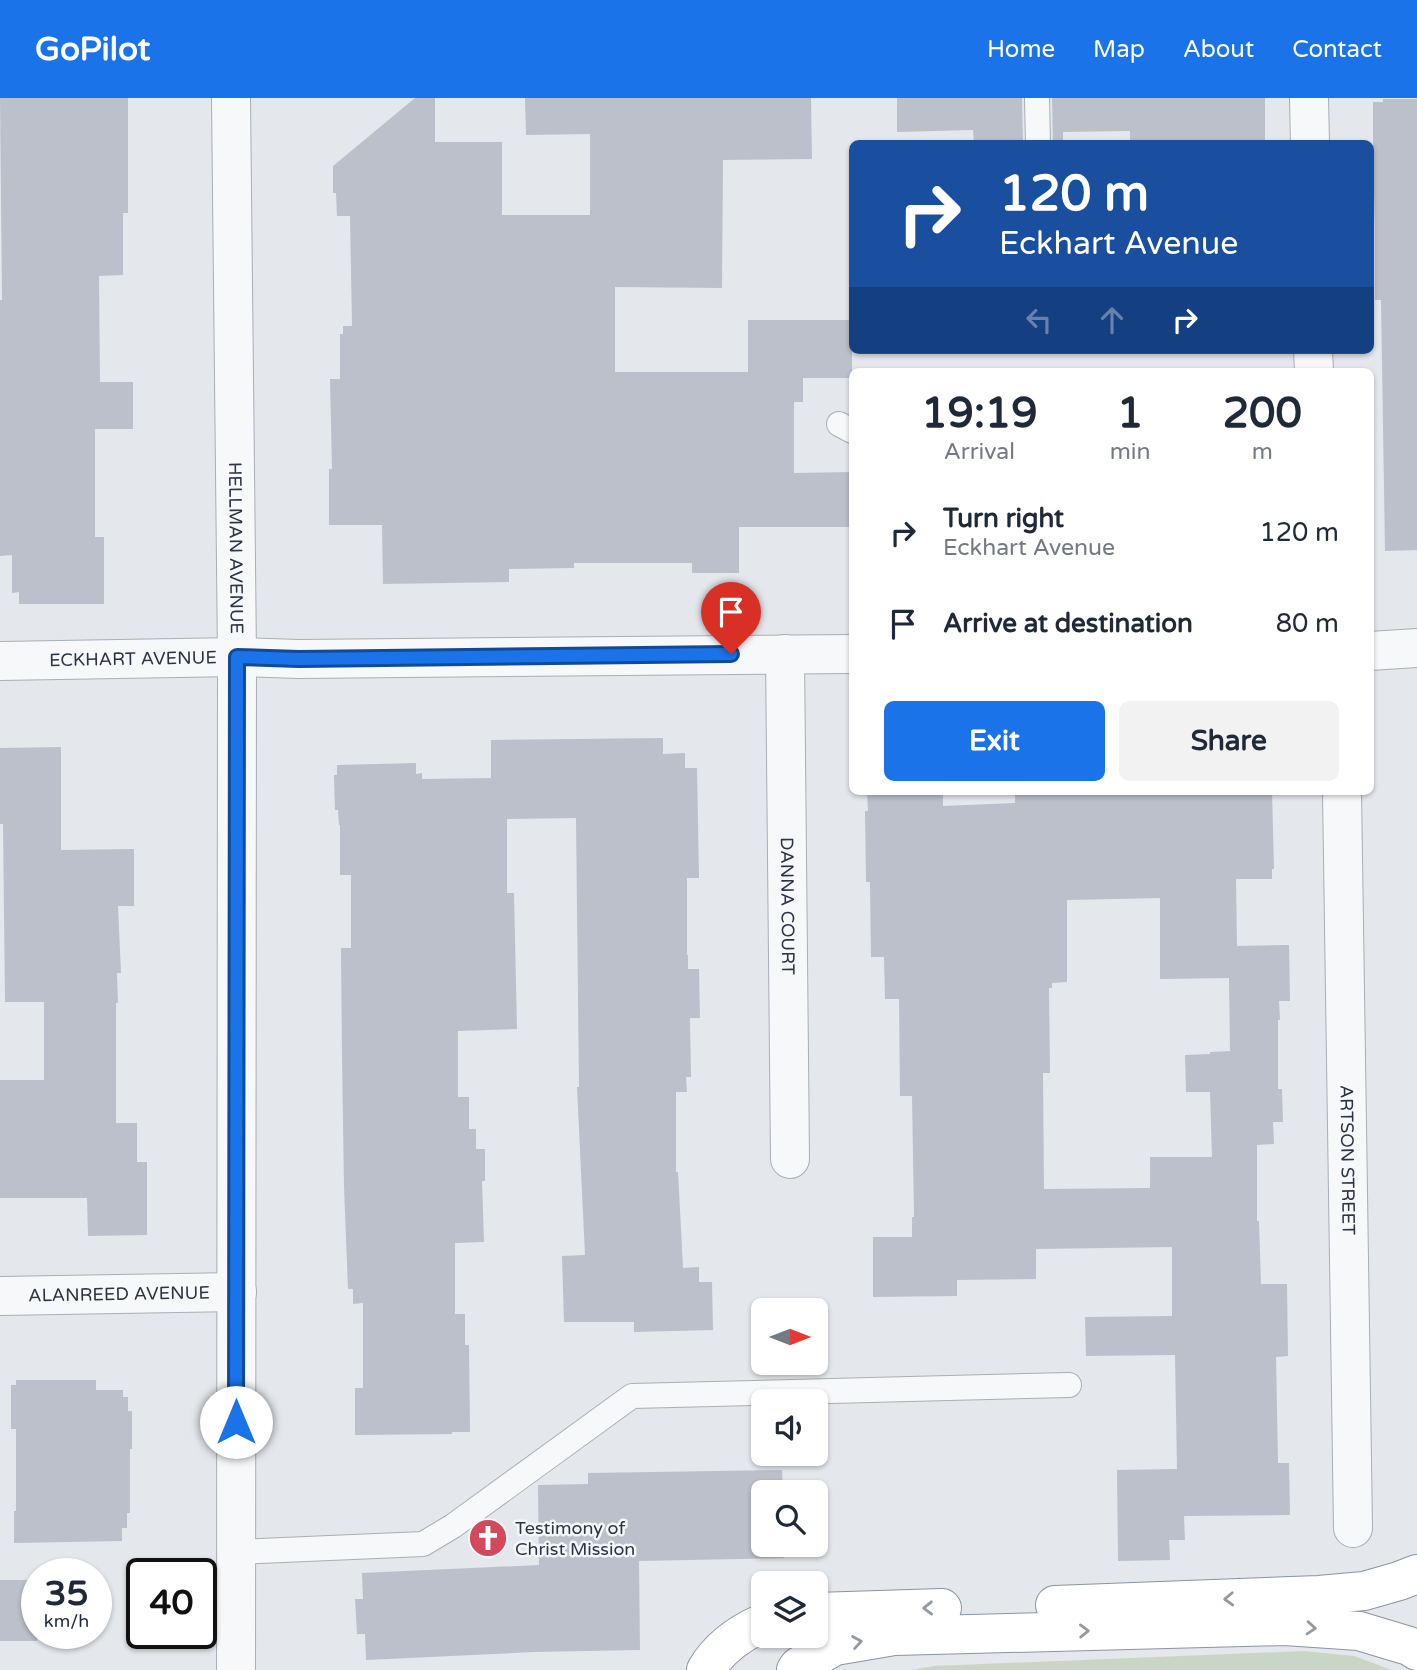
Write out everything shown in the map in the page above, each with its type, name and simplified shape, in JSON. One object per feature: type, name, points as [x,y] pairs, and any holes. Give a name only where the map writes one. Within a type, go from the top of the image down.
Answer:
[{"type":"highway","points":[[828,1612],[1319,1595],[1364,1591],[1417,1574]]},
{"type":"highway","points":[[796,1670],[835,1646],[894,1636],[1285,1626],[1359,1631],[1409,1646],[1417,1651]]},
{"type":"highway","points":[[706,1670],[714,1656],[751,1628]]},
{"type":"street","name":"HELLMAN AVENUE","points":[[231,98],[237,657],[236,1670]]},
{"type":"street","points":[[1309,98],[1310,140]]},
{"type":"street","points":[[1374,651],[1417,648]]},
{"type":"street","name":"ECKHART AVENUE","points":[[0,661],[849,653]]},
{"type":"street","name":"DANNA COURT","points":[[785,654],[790,1158]]},
{"type":"street","name":"ARTSON STREET","points":[[1342,795],[1353,1528]]},
{"type":"street","name":"ALANREED AVENUE","points":[[0,1296],[237,1292]]},
{"type":"lane","points":[[1037,98],[1038,140]]},
{"type":"lane","points":[[235,1552],[423,1544],[632,1396],[1069,1385]]},
{"type":"green space","points":[[1304,1651],[1354,1656],[1392,1670],[911,1670],[934,1666]]},
{"type":"building","points":[[0,98],[128,98],[128,213],[123,213],[123,275],[99,276],[100,382],[133,382],[133,429],[95,429],[95,537],[104,537],[104,604],[19,604],[19,592],[12,593],[12,555],[0,556]]},
{"type":"building","points":[[415,98],[435,98],[435,142],[502,142],[502,215],[590,215],[590,134],[526,135],[525,98],[811,98],[812,159],[723,160],[722,288],[615,287],[615,372],[748,372],[748,320],[849,320],[849,354],[852,354],[852,368],[849,368],[849,378],[803,378],[803,402],[794,402],[794,473],[849,472],[849,527],[739,527],[739,573],[692,573],[692,563],[574,563],[574,568],[509,569],[509,582],[383,584],[382,525],[329,525],[329,469],[332,469],[330,379],[340,379],[340,334],[343,334],[343,326],[352,326],[350,216],[337,216],[336,193],[333,193],[333,166]]},
{"type":"building","points":[[897,98],[1022,98],[1023,140],[974,140],[973,130],[897,132]]},
{"type":"building","points":[[1052,98],[1265,98],[1265,140],[1130,140],[1130,131],[1063,132],[1063,140],[1053,140]]},
{"type":"building","points":[[1383,99],[1417,99],[1417,550],[1385,551],[1381,300],[1375,300],[1373,140],[1373,102],[1383,102]]},
{"type":"building","points":[[663,738],[663,754],[685,753],[685,768],[697,768],[699,878],[687,878],[687,955],[688,969],[699,969],[700,1018],[690,1018],[691,1077],[686,1077],[687,1092],[676,1092],[676,1172],[683,1268],[699,1267],[699,1282],[712,1282],[713,1330],[634,1332],[634,1322],[564,1322],[562,1256],[585,1255],[577,1087],[576,818],[507,819],[507,893],[514,893],[517,1029],[458,1031],[458,1097],[469,1097],[469,1129],[476,1129],[476,1149],[485,1149],[485,1181],[482,1181],[484,1242],[455,1243],[455,1314],[465,1314],[465,1345],[469,1345],[470,1432],[355,1435],[355,1388],[363,1388],[363,1303],[353,1304],[353,1289],[348,1289],[341,948],[351,948],[351,875],[340,875],[340,825],[338,810],[335,810],[334,775],[337,775],[337,765],[416,763],[416,774],[422,773],[422,779],[491,778],[491,740]]},
{"type":"building","points":[[61,747],[61,850],[134,849],[134,906],[118,906],[121,973],[117,973],[116,1003],[116,1123],[137,1123],[137,1162],[147,1162],[147,1235],[88,1236],[87,1198],[0,1198],[0,1080],[44,1080],[44,1002],[5,1002],[0,748]]},
{"type":"building","points":[[867,795],[943,795],[943,806],[1015,803],[1015,795],[1272,795],[1272,879],[1236,879],[1237,946],[1289,945],[1290,1001],[1279,1001],[1278,1020],[1278,1089],[1282,1089],[1283,1122],[1273,1122],[1274,1144],[1257,1145],[1257,1221],[1261,1284],[1287,1284],[1288,1356],[1276,1357],[1278,1463],[1289,1463],[1290,1515],[1184,1516],[1185,1540],[1169,1540],[1170,1560],[1118,1561],[1117,1470],[1177,1469],[1175,1355],[1086,1356],[1085,1317],[1172,1316],[1172,1247],[1036,1249],[1036,1279],[957,1280],[957,1296],[873,1297],[873,1237],[912,1237],[914,1217],[912,1096],[900,1096],[899,999],[885,999],[884,957],[871,957],[865,811],[868,811]],"holes":[[[1160,898],[1160,979],[1229,978],[1230,1051],[1185,1055],[1186,1092],[1210,1092],[1212,1157],[1150,1157],[1150,1188],[1044,1189],[1043,1073],[1050,1073],[1049,988],[1052,988],[1052,983],[1067,982],[1067,900]]]},
{"type":"building","points":[[16,1380],[96,1380],[96,1390],[123,1390],[123,1397],[128,1397],[128,1411],[132,1411],[130,1513],[127,1513],[127,1528],[122,1528],[122,1541],[14,1543],[16,1429],[11,1429],[11,1385],[16,1385]]},
{"type":"building","points":[[782,1470],[782,1480],[751,1480],[751,1557],[784,1558],[639,1561],[640,1650],[366,1660],[365,1634],[357,1634],[355,1599],[363,1599],[362,1573],[539,1565],[538,1485],[588,1484],[588,1473]]},
{"type":"building","points":[[0,1580],[21,1580],[21,1641],[0,1641]]},
{"type":"place","name":"Testimony of Christ Mission","points":[[488,1538]]},
{"type":"route","points":[[236,1422],[237,657],[299,659],[731,654]]}]
